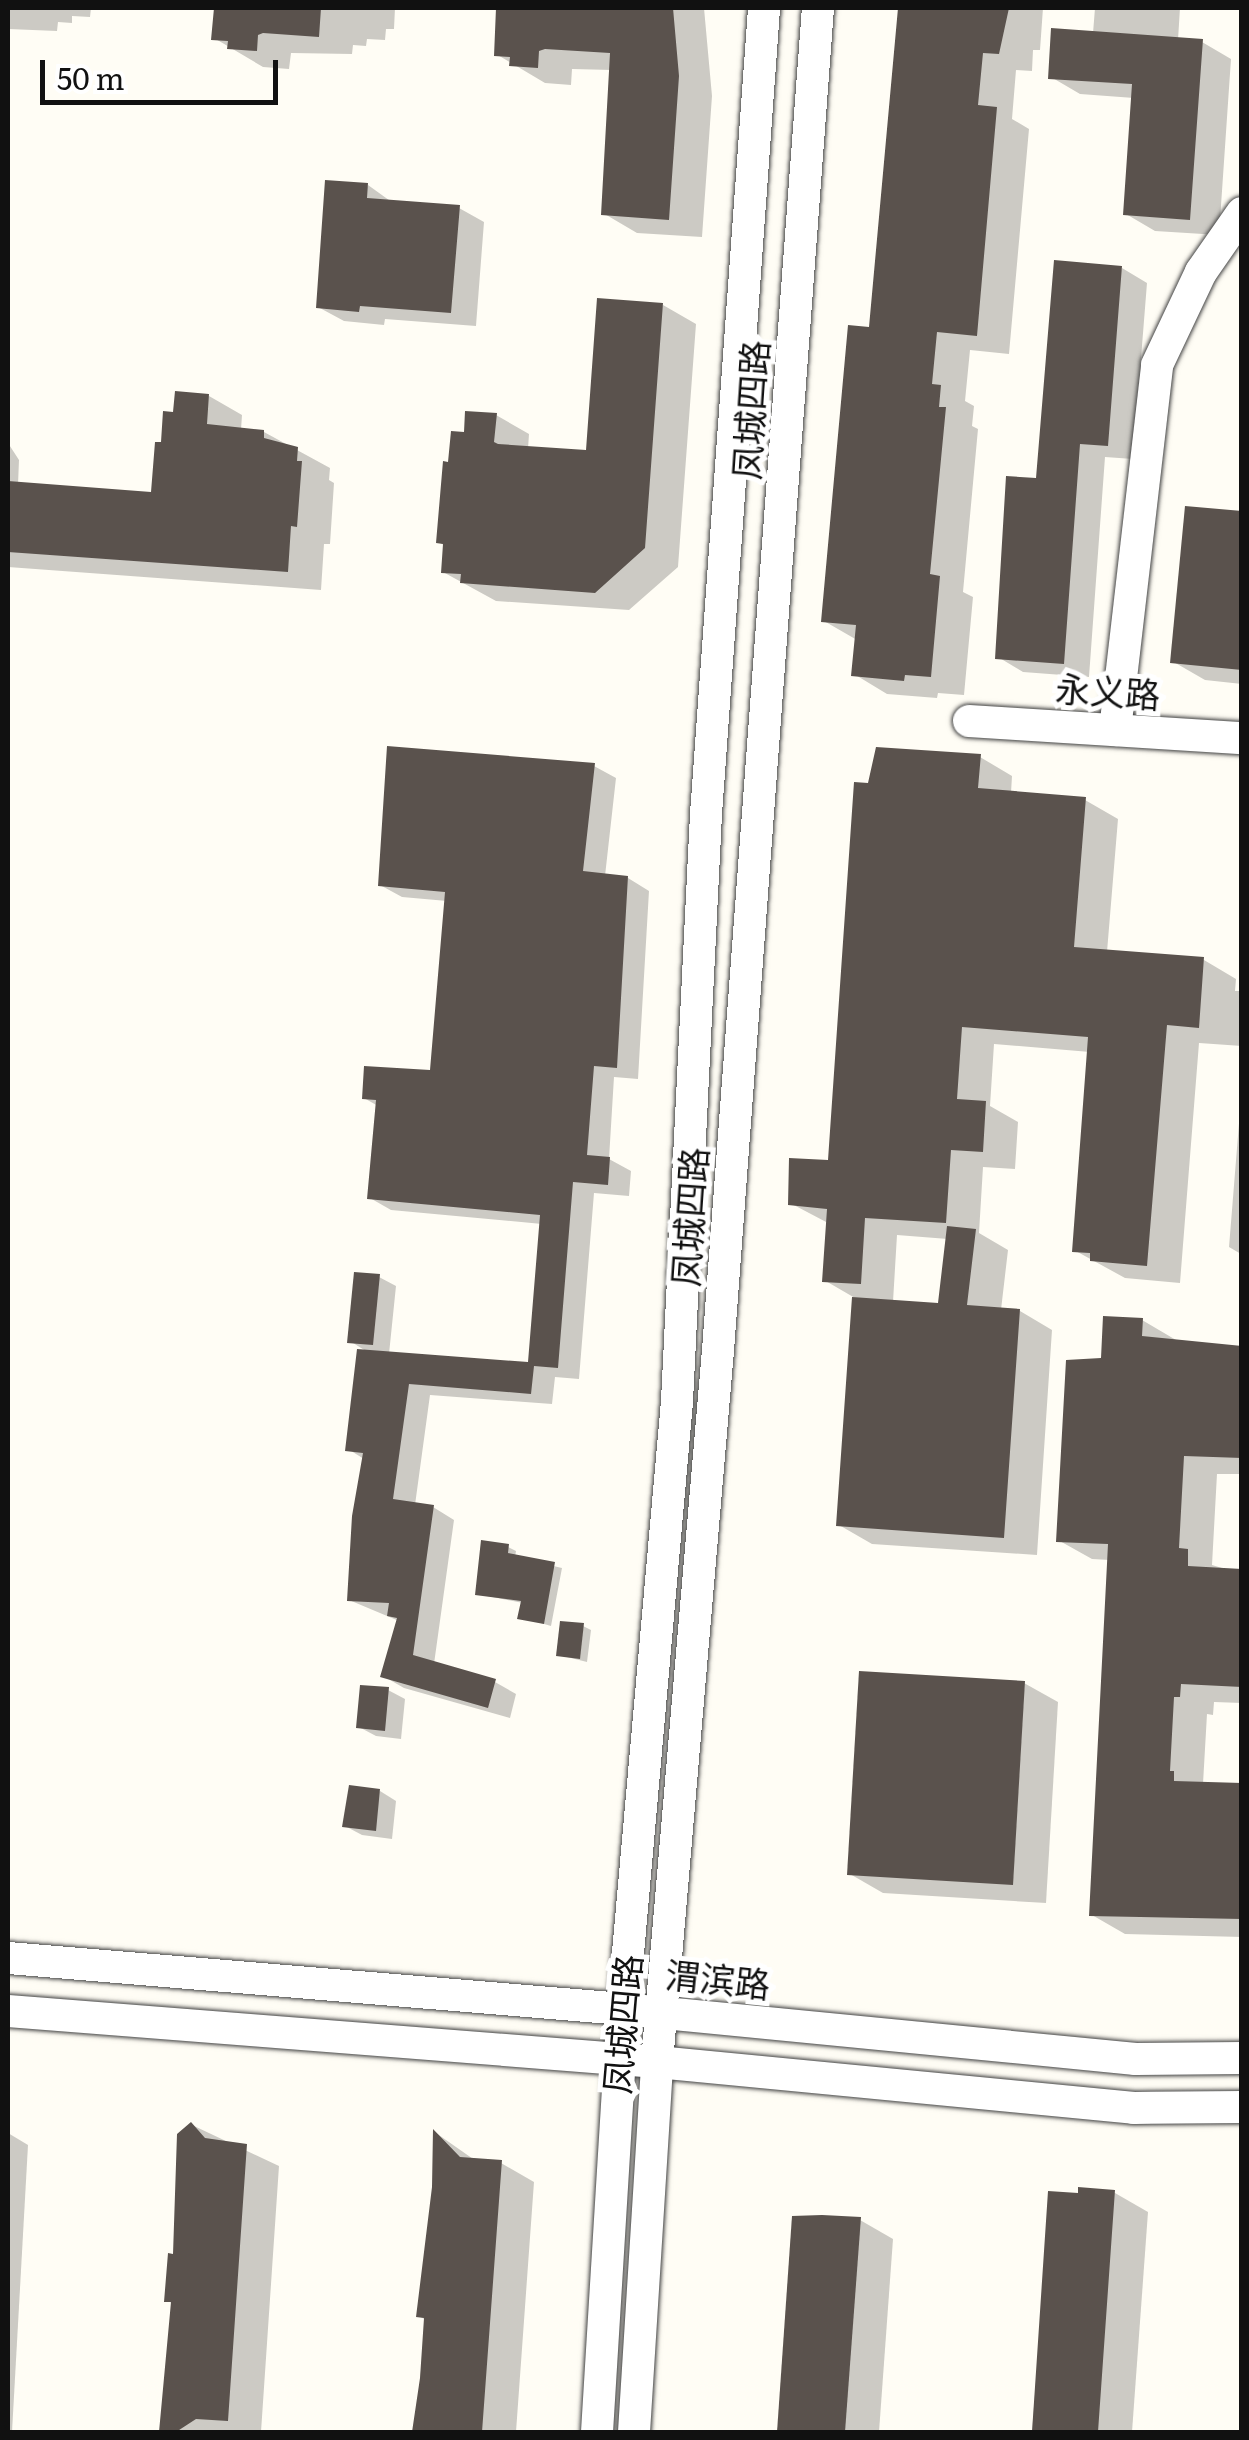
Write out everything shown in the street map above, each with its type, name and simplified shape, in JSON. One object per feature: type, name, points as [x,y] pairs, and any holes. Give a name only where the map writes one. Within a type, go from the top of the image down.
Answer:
[{"type":"street","name":"凤城四路","points":[[598,2432],[623,2008],[677,1401],[706,814],[764,8]]},
{"type":"street","name":"凤城四路","points":[[634,2432],[658,2062],[718,1350],[818,8]]},
{"type":"street","points":[[1115,730],[1157,365],[1201,272],[1242,213]]},
{"type":"street","name":"永义路","points":[[969,721],[1242,738]]},
{"type":"street","name":"渭滨路","points":[[8,1958],[623,2008],[1136,2058],[1242,2058]]},
{"type":"street","points":[[8,2010],[658,2062],[1134,2108],[1242,2107]]},
{"type":"building","points":[[214,8],[321,8],[319,37],[263,33],[258,35],[257,51],[227,49],[228,41],[211,40]]},
{"type":"building","points":[[496,8],[673,8],[679,76],[669,220],[601,215],[610,53],[545,49],[539,51],[538,68],[509,66],[510,57],[494,56]]},
{"type":"building","points":[[898,8],[1009,8],[999,54],[983,53],[978,105],[997,107],[977,336],[937,332],[932,384],[941,385],[939,407],[946,407],[930,574],[940,576],[931,677],[905,675],[904,681],[851,676],[856,625],[821,622],[848,325],[869,327]]},
{"type":"building","points":[[1051,28],[1203,39],[1190,220],[1123,215],[1132,84],[1048,79]]},
{"type":"building","points":[[325,180],[368,183],[367,198],[460,205],[451,313],[360,306],[359,312],[316,308]]},
{"type":"building","points":[[1054,260],[1122,266],[1108,446],[1080,444],[1064,664],[995,659],[1006,476],[1036,478]]},
{"type":"building","points":[[597,298],[663,303],[645,548],[595,593],[460,583],[461,574],[441,573],[443,544],[436,543],[443,461],[448,462],[451,431],[464,432],[465,411],[497,413],[494,442],[498,444],[586,450]]},
{"type":"building","points":[[175,391],[209,394],[207,424],[264,430],[264,438],[298,447],[297,461],[302,461],[297,527],[291,526],[288,572],[8,552],[8,481],[151,492],[155,442],[161,442],[163,411],[173,412]]},
{"type":"building","points":[[1185,506],[1242,511],[1242,670],[1170,663]]},
{"type":"building","points":[[387,746],[595,763],[583,871],[628,876],[617,1068],[594,1066],[587,1155],[610,1157],[608,1185],[573,1182],[558,1368],[534,1366],[531,1394],[409,1384],[393,1499],[434,1505],[413,1655],[496,1679],[488,1708],[380,1677],[397,1618],[387,1616],[389,1603],[347,1601],[352,1516],[363,1453],[345,1451],[357,1349],[528,1362],[540,1215],[367,1199],[376,1100],[362,1099],[364,1066],[430,1070],[445,892],[378,886]]},
{"type":"building","points":[[876,747],[981,754],[978,788],[1086,797],[1074,947],[1204,957],[1199,1028],[1167,1025],[1147,1266],[1090,1261],[1090,1253],[1072,1252],[1088,1037],[962,1027],[957,1099],[986,1101],[983,1152],[951,1150],[946,1223],[865,1218],[861,1284],[822,1282],[827,1209],[788,1205],[789,1158],[828,1160],[854,782],[868,783]]},
{"type":"building","points":[[947,1226],[976,1229],[967,1305],[1020,1309],[1004,1538],[836,1526],[852,1297],[938,1303]]},
{"type":"building","points":[[354,1272],[380,1274],[373,1345],[347,1343]]},
{"type":"building","points":[[1103,1316],[1143,1318],[1142,1336],[1242,1346],[1242,1458],[1184,1456],[1179,1548],[1188,1549],[1188,1566],[1242,1569],[1242,1687],[1181,1684],[1180,1697],[1174,1697],[1170,1771],[1174,1771],[1174,1781],[1242,1783],[1242,1919],[1089,1916],[1108,1544],[1056,1542],[1066,1360],[1101,1358]]},
{"type":"building","points":[[481,1540],[509,1544],[508,1553],[555,1562],[544,1624],[517,1619],[521,1601],[475,1595]]},
{"type":"building","points":[[560,1621],[584,1623],[580,1659],[556,1656]]},
{"type":"building","points":[[859,1671],[1025,1681],[1013,1885],[847,1875]]},
{"type":"building","points":[[360,1685],[389,1687],[385,1731],[356,1728]]},
{"type":"building","points":[[349,1785],[380,1789],[376,1831],[342,1827]]},
{"type":"building","points":[[191,2122],[205,2138],[247,2144],[228,2421],[196,2419],[176,2432],[159,2432],[171,2302],[164,2302],[168,2253],[173,2254],[177,2134]]},
{"type":"building","points":[[433,2129],[460,2157],[502,2160],[482,2432],[412,2432],[420,2378],[424,2318],[416,2317],[432,2187]]},
{"type":"building","points":[[1078,2187],[1115,2190],[1098,2432],[1032,2432],[1048,2191],[1078,2193]]},
{"type":"building","points":[[792,2216],[861,2217],[845,2432],[777,2432]]}]
